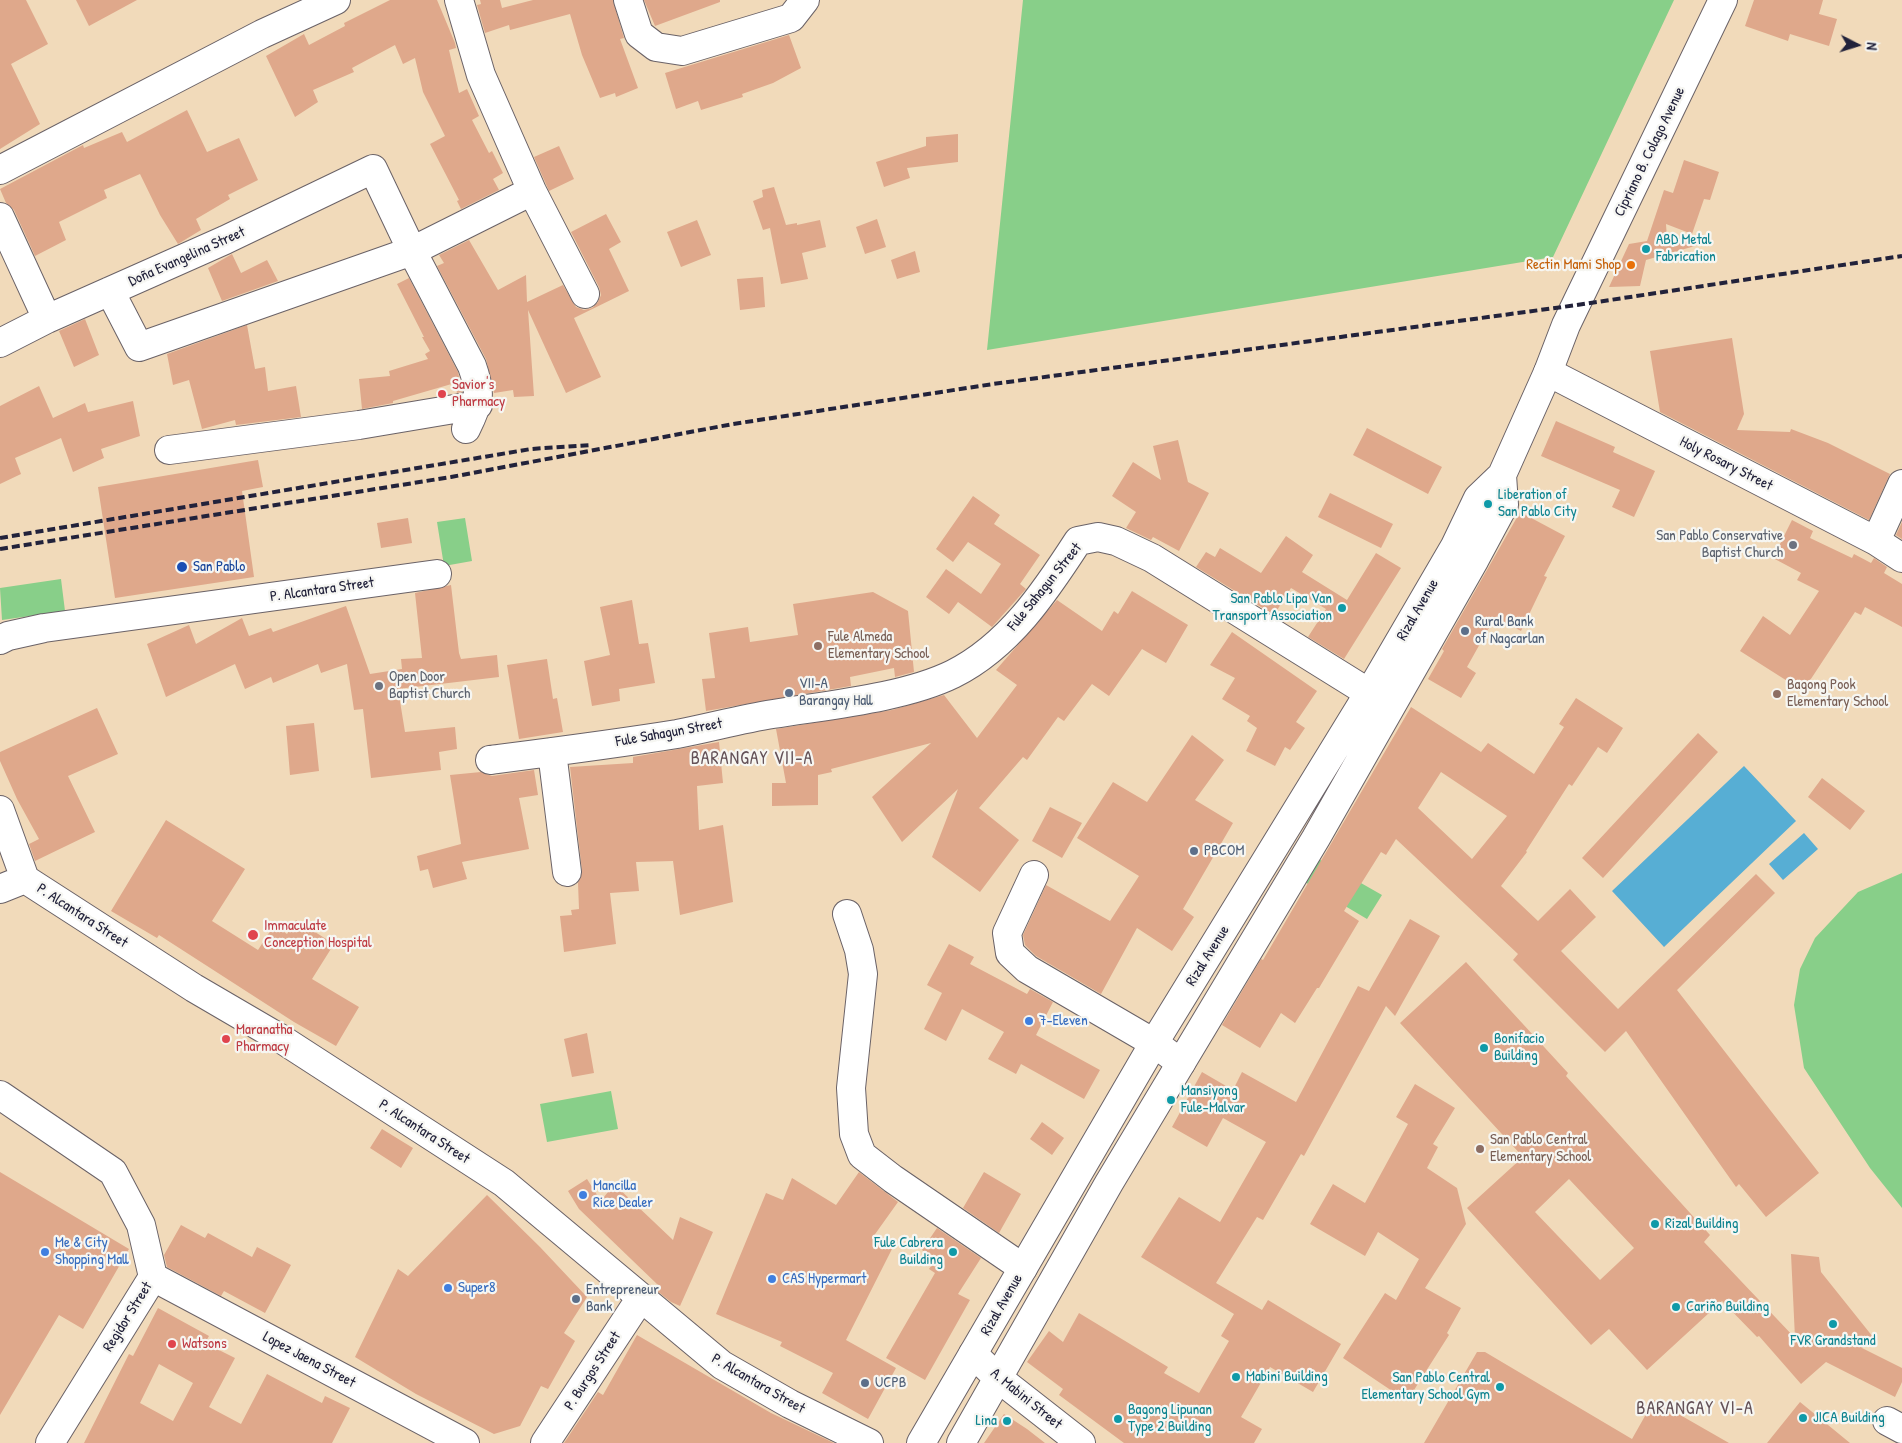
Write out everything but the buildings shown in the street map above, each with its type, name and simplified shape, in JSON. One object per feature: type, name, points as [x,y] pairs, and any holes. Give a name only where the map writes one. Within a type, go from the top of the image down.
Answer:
[{"type":"street","points":[[0,170],[262,34],[336,0]]},
{"type":"street","points":[[459,0],[482,75],[532,191],[585,294]]},
{"type":"street","points":[[628,0],[639,34],[656,47],[682,51],[792,18],[805,0]]},
{"type":"street","name":"Cipriano B. Colago Avenue","points":[[1577,305],[1723,0]]},
{"type":"street","name":"Doña Evangelina Street","points":[[0,343],[47,319],[225,240],[372,169],[412,251]]},
{"type":"street","points":[[110,291],[139,348],[412,251],[532,191]]},
{"type":"street","points":[[0,217],[47,319]]},
{"type":"street","points":[[412,251],[472,366],[479,385],[478,405],[466,429]]},
{"type":"street","name":"Rizal Avenue","points":[[922,1443],[1154,1043],[1222,936],[1369,693],[1455,546],[1478,498],[1502,476],[1548,372],[1566,325],[1577,305]]},
{"type":"street","name":"Holy Rosary Street","points":[[1548,372],[1876,541],[1902,558]]},
{"type":"street","points":[[169,450],[360,424],[478,405]]},
{"type":"street","name":"Rizal Avenue","points":[[962,1443],[1109,1183],[1316,838],[1401,692],[1504,505],[1502,476]]},
{"type":"street","points":[[1876,541],[1902,484]]},
{"type":"street","name":"Fule Sahagun Street","points":[[490,760],[678,733],[771,714],[910,690],[953,674],[987,653],[1022,620],[1047,588],[1078,541],[1098,537],[1116,541],[1152,558],[1369,693]]},
{"type":"street","name":"P. Alcantara Street","points":[[0,640],[8,636],[44,628],[437,574]]},
{"type":"street","points":[[1369,693],[1401,692]]},
{"type":"street","points":[[552,752],[567,872]]},
{"type":"street","name":"P. Alcantara Street","points":[[0,810],[25,879],[194,988],[283,1040],[504,1183],[634,1290],[640,1299],[722,1365],[790,1404],[869,1443]]},
{"type":"street","points":[[1290,822],[1316,838]]},
{"type":"street","points":[[1034,875],[1007,934],[1010,953],[1027,969],[1154,1043],[1180,1063]]},
{"type":"street","points":[[0,889],[25,879]]},
{"type":"street","points":[[846,914],[859,950],[863,974],[851,1088],[854,1134],[862,1155],[893,1179],[1023,1268]]},
{"type":"street","points":[[1222,936],[1247,951]]},
{"type":"street","name":"Regidor Street","points":[[0,1095],[113,1172],[141,1225],[154,1276],[50,1443]]},
{"type":"street","points":[[1081,1166],[1109,1183]]},
{"type":"street","name":"Lopez Jaena Street","points":[[154,1276],[465,1443]]},
{"type":"street","name":"P. Burgos Street","points":[[545,1443],[640,1299]]},
{"type":"street","name":"A. Mabini Street","points":[[973,1354],[998,1378],[1080,1443]]},
{"type":"green space","points":[[1023,0],[1674,0],[1553,257],[987,350]]},
{"type":"green space","points":[[465,518],[472,561],[444,566],[437,522]]},
{"type":"green space","points":[[61,579],[65,611],[2,620],[0,588]]},
{"type":"green space","points":[[1317,858],[1382,895],[1367,919],[1303,881]]},
{"type":"green space","points":[[1902,873],[1902,1208],[1870,1168],[1804,1068],[1794,1005],[1800,969],[1815,938],[1858,892]]},
{"type":"green space","points":[[611,1091],[618,1129],[547,1142],[540,1104]]},
{"type":"water","points":[[1744,766],[1796,821],[1664,947],[1612,891]]},
{"type":"water","points":[[1804,833],[1818,849],[1783,880],[1769,864]]},
{"type":"railway","points":[[0,549],[451,477],[733,424],[993,384],[1577,305],[1902,256]]},
{"type":"railway","points":[[0,538],[531,449],[591,445]]},
{"type":"place","name":"ABD Metal Fabrication","points":[[1646,249]]},
{"type":"place","name":"Rectin Mami Shop","points":[[1631,265]]},
{"type":"place","name":"Savior's Pharmacy","points":[[442,394]]},
{"type":"place","name":"Liberation of San Pablo City","points":[[1488,504]]},
{"type":"place","name":"San Pablo Conservative Baptist Church","points":[[1793,545]]},
{"type":"place","name":"San Pablo","points":[[182,567]]},
{"type":"place","name":"San Pablo Lipa Van Transport Association","points":[[1342,608]]},
{"type":"place","name":"Rural Bank of Nagcarlan","points":[[1465,631]]},
{"type":"place","name":"Fule Almeda Elementary School","points":[[818,646]]},
{"type":"place","name":"Open Door Baptist Church","points":[[379,686]]},
{"type":"place","name":"VII-A Barangay Hall","points":[[789,693]]},
{"type":"place","name":"Bagong Pook Elementary School","points":[[1777,694]]},
{"type":"place","name":"PBCOM","points":[[1194,851]]},
{"type":"place","name":"Immaculate Conception Hospital","points":[[253,935]]},
{"type":"place","name":"7-Eleven","points":[[1029,1021]]},
{"type":"place","name":"Maranatha Pharmacy","points":[[226,1039]]},
{"type":"place","name":"Bonifacio Building","points":[[1484,1048]]},
{"type":"place","name":"Mansiyong Fule–Malvar","points":[[1171,1100]]},
{"type":"place","name":"San Pablo Central Elementary School","points":[[1480,1149]]},
{"type":"place","name":"Mancilla Rice Dealer","points":[[583,1195]]},
{"type":"place","name":"Rizal Building","points":[[1655,1224]]},
{"type":"place","name":"Me & City Shopping Mall","points":[[45,1252]]},
{"type":"place","name":"Fule Cabrera Building","points":[[953,1252]]},
{"type":"place","name":"CAS Hypermart","points":[[772,1279]]},
{"type":"place","name":"Super8","points":[[448,1288]]},
{"type":"place","name":"Entrepreneur Bank","points":[[576,1299]]},
{"type":"place","name":"Cariño Building","points":[[1676,1307]]},
{"type":"place","name":"FVR Grandstand","points":[[1833,1324]]},
{"type":"place","name":"Watsons","points":[[172,1344]]},
{"type":"place","name":"Mabini Building","points":[[1236,1377]]},
{"type":"place","name":"UCPB","points":[[865,1383]]},
{"type":"place","name":"San Pablo Central Elementary School Gym","points":[[1500,1387]]},
{"type":"place","name":"JICA Building","points":[[1803,1418]]},
{"type":"place","name":"Bagong Lipunan Type 2 Building","points":[[1118,1419]]},
{"type":"place","name":"Lina","points":[[1007,1421]]},
{"type":"district","name":"BARANGAY VII-A","points":[[752,759]]},
{"type":"district","name":"BARANGAY VI-A","points":[[1695,1409]]}]
